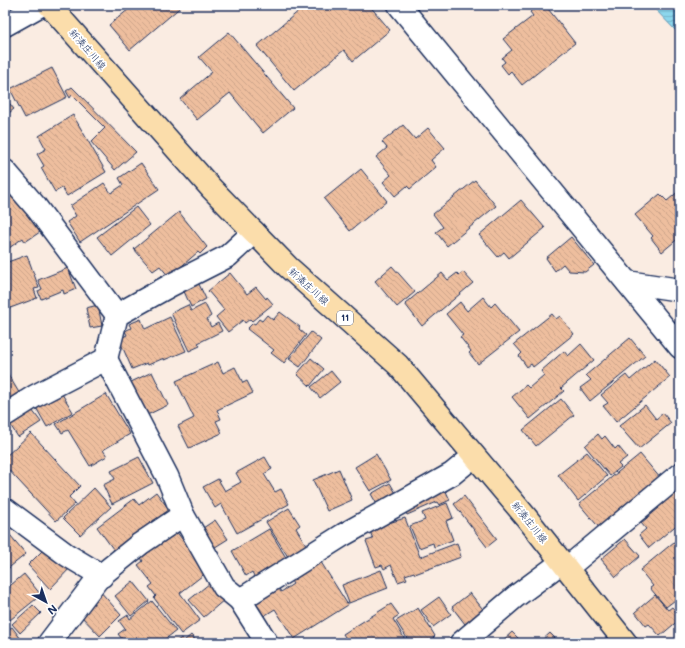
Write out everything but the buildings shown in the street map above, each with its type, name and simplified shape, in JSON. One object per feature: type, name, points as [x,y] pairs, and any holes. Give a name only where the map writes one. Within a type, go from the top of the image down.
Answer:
[{"type":"main road","name":"新湊庄川線","points":[[49,5],[211,188],[288,267],[398,365],[564,565],[626,643]]},
{"type":"street","points":[[5,25],[41,5]]},
{"type":"street","points":[[399,5],[680,346]]},
{"type":"street","points":[[5,171],[36,208],[117,315]]},
{"type":"street","points":[[254,232],[228,256],[171,284],[117,315],[106,359],[167,476],[183,515],[224,587],[240,600],[267,643]]},
{"type":"street","points":[[627,282],[680,290]]},
{"type":"street","points":[[5,415],[35,396],[106,359]]},
{"type":"street","points":[[240,600],[342,535],[452,474],[474,456]]},
{"type":"street","points":[[461,643],[515,597],[564,565],[680,474]]},
{"type":"street","points":[[5,509],[67,555],[102,576]]},
{"type":"street","points":[[49,643],[102,576],[140,544],[183,515]]},
{"type":"water","points":[[651,5],[680,5],[680,35]]}]
